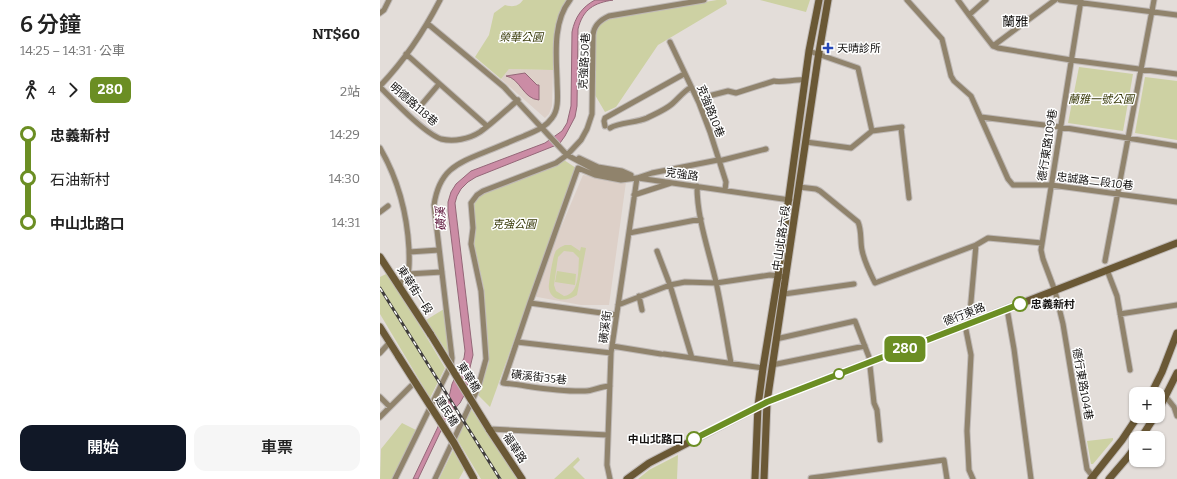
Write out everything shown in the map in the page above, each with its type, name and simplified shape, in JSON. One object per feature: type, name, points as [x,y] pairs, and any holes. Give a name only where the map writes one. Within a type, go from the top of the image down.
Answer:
[{"type":"street","points":[[380,13],[384,10],[389,0]]},
{"type":"street","points":[[381,84],[428,24],[440,0]]},
{"type":"street","points":[[395,479],[451,365],[452,358],[434,205],[437,188],[447,173],[460,162],[543,127],[553,117],[557,106],[557,45],[559,23],[564,9],[570,0]]},
{"type":"street","name":"克強路50巷","points":[[435,479],[478,388],[485,369],[486,359],[481,291],[471,244],[473,228],[471,203],[477,195],[483,191],[556,163],[567,155],[581,140],[587,129],[592,114],[593,35],[599,22],[609,16],[704,0]]},
{"type":"street","name":"中山北路六段","points":[[764,479],[767,402],[784,294],[782,276],[788,200],[809,51],[818,0]]},
{"type":"street","name":"中山北路六段","points":[[755,479],[758,406],[763,368],[797,201],[828,0]]},
{"type":"street","points":[[908,0],[942,39],[951,76],[954,81],[971,96],[981,118],[1060,127],[1177,146]]},
{"type":"street","points":[[958,0],[993,46],[998,48],[1071,60],[1177,74]]},
{"type":"street","points":[[969,15],[986,0]]},
{"type":"street","points":[[993,46],[1055,0]]},
{"type":"street","points":[[1060,0],[1177,15]]},
{"type":"street","points":[[1105,262],[1154,0]]},
{"type":"street","name":"德行東路109巷","points":[[1055,291],[1043,259],[1042,243],[1080,2]]},
{"type":"street","points":[[428,24],[494,78],[518,100],[567,155]]},
{"type":"street","name":"克強路10巷","points":[[670,42],[697,99],[710,132],[718,161],[726,182],[725,190]]},
{"type":"street","points":[[809,51],[858,68],[872,131]]},
{"type":"street","points":[[406,54],[488,126]]},
{"type":"street","points":[[684,74],[605,118],[604,121],[608,127],[636,122],[671,105],[683,92],[691,88]]},
{"type":"street","points":[[697,99],[728,90],[736,93],[774,81],[778,82],[795,79],[805,80]]},
{"type":"street","name":"明德路118巷","points":[[381,84],[425,130],[441,138],[456,140],[469,137],[479,132],[518,100]]},
{"type":"street","points":[[423,102],[439,84]]},
{"type":"street","name":"忠誠路二段10巷","points":[[981,118],[1008,179],[1013,185],[1051,185],[1177,202]]},
{"type":"street","points":[[806,142],[851,148],[872,131],[902,128],[908,198]]},
{"type":"street","points":[[380,148],[390,165],[398,186],[407,229],[410,263],[408,274],[398,286]]},
{"type":"street","points":[[579,158],[598,167],[622,171],[637,178],[652,173],[718,161],[766,149]]},
{"type":"street","name":"克強路","points":[[567,155],[598,171],[797,201]]},
{"type":"street","name":"磺溪街35巷","points":[[610,386],[602,386],[587,391],[573,391],[503,383],[578,168],[595,175],[621,180],[637,178]]},
{"type":"street","name":"磺溪街","points":[[610,479],[607,466],[611,353],[637,178]]},
{"type":"street","points":[[634,196],[673,182]]},
{"type":"street","points":[[697,186],[697,196],[701,218],[732,363]]},
{"type":"street","points":[[799,187],[816,189],[820,191],[858,222],[860,226],[863,256],[875,283],[976,245],[988,238],[1042,243]]},
{"type":"street","points":[[380,212],[388,206]]},
{"type":"street","points":[[629,233],[701,218]]},
{"type":"street","name":"德行東路","points":[[627,479],[649,463],[767,402],[1177,243]]},
{"type":"street","points":[[973,479],[969,470],[968,453],[967,424],[971,356],[967,325],[976,245]]},
{"type":"street","points":[[409,252],[440,250]]},
{"type":"street","points":[[657,251],[670,285],[692,358]]},
{"type":"street","name":"東華街一段","points":[[380,257],[383,267],[398,286],[430,336]]},
{"type":"street","points":[[1107,270],[1117,296],[1130,370]]},
{"type":"street","points":[[408,274],[442,272]]},
{"type":"street","points":[[618,305],[670,285],[685,282],[716,283],[770,275],[782,276]]},
{"type":"street","points":[[784,294],[854,284]]},
{"type":"street","name":"德行東路104巷","points":[[1055,291],[1063,324],[1087,469],[1093,478]]},
{"type":"street","points":[[639,296],[642,310]]},
{"type":"street","points":[[530,303],[616,315]]},
{"type":"street","points":[[1120,314],[1177,305]]},
{"type":"street","points":[[1007,309],[1014,349],[1031,479]]},
{"type":"street","points":[[776,339],[855,321],[870,362],[874,403],[878,410],[880,440]]},
{"type":"street","name":"建民橋","points":[[380,327],[454,443],[474,479]]},
{"type":"street","points":[[1154,387],[1177,333]]},
{"type":"street","name":"東華橋","points":[[430,336],[489,429]]},
{"type":"street","points":[[380,353],[390,342]]},
{"type":"street","points":[[517,342],[611,353]]},
{"type":"street","points":[[612,346],[763,368]]},
{"type":"street","points":[[772,366],[865,346]]},
{"type":"street","points":[[1177,373],[1166,397],[1174,407],[1177,414]]},
{"type":"street","points":[[380,417],[411,386]]},
{"type":"street","points":[[380,397],[390,407]]},
{"type":"street","points":[[1093,478],[1133,423]]},
{"type":"street","points":[[489,429],[608,435]]},
{"type":"street","name":"福華路","points":[[489,429],[522,479]]},
{"type":"street","points":[[1109,479],[1129,455]]},
{"type":"street","points":[[811,478],[837,477],[944,460],[947,479]]},
{"type":"shaded area","name":"磺溪","points":[[595,0],[613,0],[600,3],[590,8],[580,22],[578,29],[577,106],[575,117],[565,136],[560,143],[554,146],[476,177],[461,189],[457,196],[455,203],[473,355],[468,376],[467,390],[460,403],[448,416],[418,479],[413,479],[446,410],[452,384],[464,358],[465,351],[448,211],[448,202],[451,192],[456,184],[471,171],[545,143],[562,131],[567,123],[571,106],[573,27],[577,17],[583,9]]},
{"type":"shaded area","points":[[509,69],[553,70],[552,106],[549,114],[545,118],[501,79]]},
{"type":"shaded area","points":[[525,73],[537,85],[539,85],[539,100],[529,96],[515,80],[506,76]]},
{"type":"shaded area","points":[[583,175],[626,182],[609,305],[581,305],[532,296]]},
{"type":"green space","name":"榮華公園","points":[[523,0],[566,0],[561,9],[556,26],[553,70],[509,69],[501,79],[475,57],[489,35],[494,13],[505,5],[515,6]]},
{"type":"green space","points":[[717,0],[726,0],[727,4],[658,45],[616,107],[605,112],[595,95],[596,32],[598,27],[604,21],[609,18]]},
{"type":"green space","points":[[760,0],[810,0],[806,12]]},
{"type":"green space","name":"蘭雅一號公園","points":[[1079,67],[1133,74],[1123,131],[1068,123]]},
{"type":"green space","points":[[1145,77],[1177,81],[1177,140],[1135,133]]},
{"type":"green space","name":"克強公園","points":[[564,160],[576,168],[490,407],[478,395],[489,362],[484,289],[474,244],[476,229],[474,205],[479,195],[557,165]]},
{"type":"green space","points":[[565,245],[571,245],[580,251],[581,247],[586,248],[577,295],[570,299],[561,300],[557,299],[551,294],[549,287],[554,255],[556,250]],"holes":[[[564,251],[573,252],[579,258],[576,286],[573,291],[564,296],[556,291],[554,285],[558,257]]]},
{"type":"green space","points":[[557,271],[576,274],[575,285],[555,282]]},
{"type":"green space","points":[[388,273],[445,368],[430,398],[380,314],[380,277]]},
{"type":"green space","points":[[444,309],[451,358],[426,320]]},
{"type":"green space","points":[[471,409],[518,479],[481,479],[457,439]]},
{"type":"green space","points":[[402,423],[416,430],[392,479],[380,479],[381,449]]},
{"type":"green space","points":[[1113,438],[1113,440],[1093,464],[1091,464],[1087,441]]},
{"type":"green space","points":[[453,450],[464,470],[459,479],[439,479]]},
{"type":"green space","points":[[678,455],[677,479],[638,479],[649,470]]},
{"type":"green space","points":[[578,457],[580,460],[573,467],[585,479],[554,479]]},
{"type":"railway","points":[[380,288],[500,479]]},
{"type":"bus line","name":"280","points":[[694,439],[767,402],[1020,304]]},
{"type":"place","name":"天晴診所","points":[[828,48]]},
{"type":"place","name":"忠義新村","points":[[1020,304]]},
{"type":"place","name":"中山北路口","points":[[694,439]]},
{"type":"district","name":"蘭雅","points":[[1015,21]]}]
